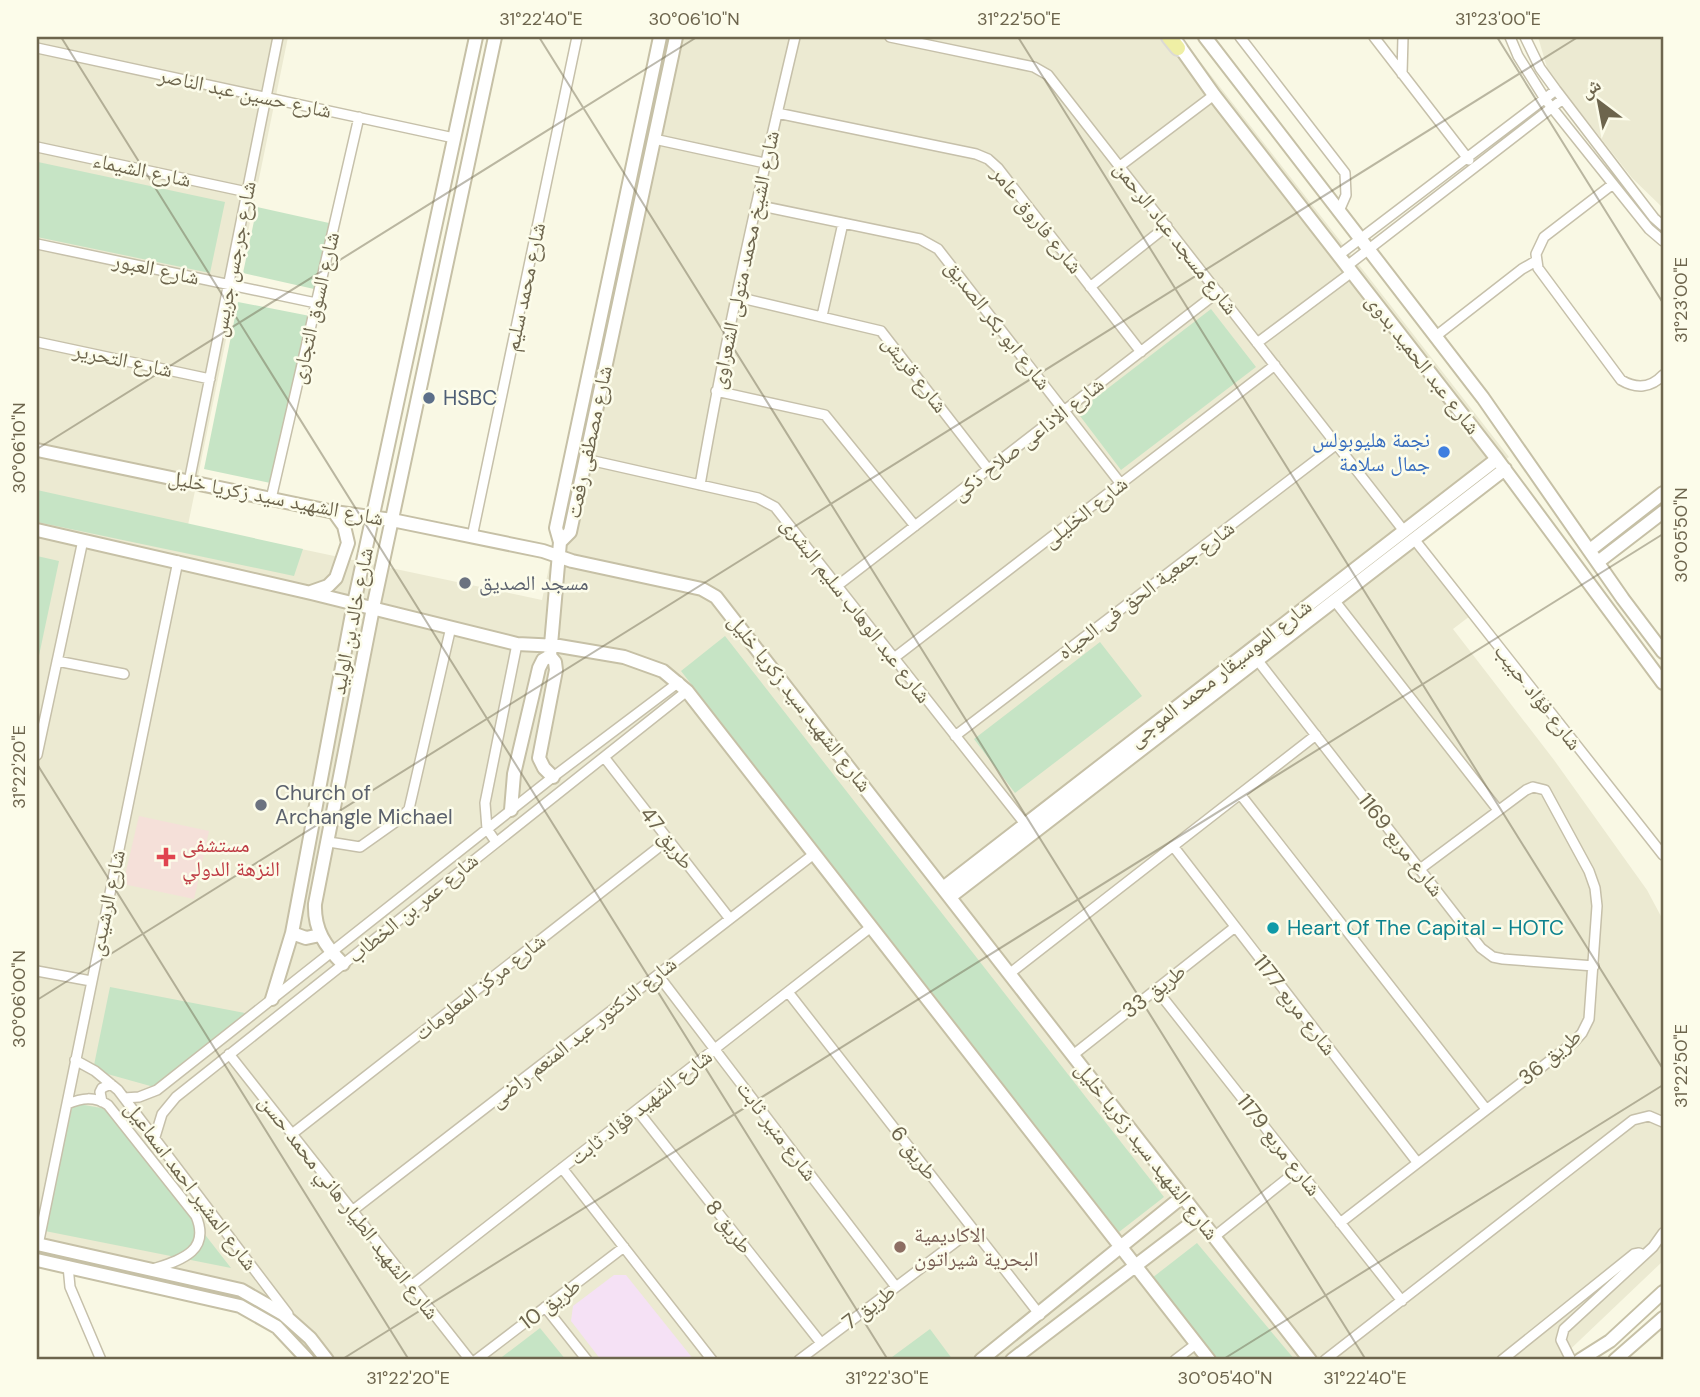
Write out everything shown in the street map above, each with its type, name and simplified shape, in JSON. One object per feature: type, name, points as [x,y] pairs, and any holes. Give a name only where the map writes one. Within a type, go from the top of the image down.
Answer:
[{"type":"street","name":"شارع جرجس جريس","points":[[189,482],[278,37]]},
{"type":"street","name":"شارع خالد بن الوليد","points":[[272,999],[292,933],[354,603],[476,37]]},
{"type":"street","name":"شارع خالد بن الوليد","points":[[344,964],[320,935],[315,904],[373,608],[495,37]]},
{"type":"street","name":"شارع محمد سليم","points":[[472,537],[577,37]]},
{"type":"street","name":"شارع مصطفى رفعت","points":[[660,37],[556,528],[560,542],[570,532],[676,37]]},
{"type":"street","name":"شارع الشيخ محمد متولى الشعراوى","points":[[700,485],[716,391],[795,37]]},
{"type":"street","name":"شارع مسجد عباد الرحمن","points":[[890,37],[1044,71],[1408,535]]},
{"type":"street","name":"شارع عبد الحميد بدوى","points":[[1205,37],[1514,440],[1663,652]]},
{"type":"street","points":[[1240,37],[1345,173],[1346,195],[1339,211]]},
{"type":"street","points":[[1374,37],[1475,167]]},
{"type":"street","points":[[1402,74],[1404,37]]},
{"type":"street","points":[[1510,37],[1518,56],[1545,99],[1653,234],[1663,241]]},
{"type":"street","points":[[1525,37],[1540,68],[1556,90],[1654,218],[1663,226]]},
{"type":"street","name":"شارع عبد الحميد بدوى","points":[[1173,40],[1501,464],[1663,683]]},
{"type":"street","name":"شارع حسين عبد الناصر","points":[[37,48],[454,138]]},
{"type":"street","points":[[1257,343],[1350,269],[1365,244],[1468,158],[1556,90]]},
{"type":"street","points":[[1120,166],[1213,95]]},
{"type":"street","points":[[1339,255],[1365,244],[1475,167],[1563,99]]},
{"type":"street","name":"شارع فاروق عامر","points":[[777,113],[982,156],[998,168],[1141,352]]},
{"type":"street","name":"شارع السوق التجارى","points":[[271,499],[359,117]]},
{"type":"street","points":[[654,139],[765,163]]},
{"type":"street","name":"شارع الشيماء","points":[[37,147],[247,192]]},
{"type":"street","points":[[1613,184],[1544,237],[1537,248],[1536,261],[1541,273],[1622,380],[1643,386],[1655,383],[1663,375]]},
{"type":"street","name":"شارع ابو بكر الصديق","points":[[756,205],[920,239],[938,248],[1121,484]]},
{"type":"street","points":[[822,316],[843,223]]},
{"type":"street","points":[[1090,287],[1167,226]]},
{"type":"street","name":"شارع العبور","points":[[37,244],[316,303]]},
{"type":"street","points":[[1436,336],[1516,273],[1536,261]]},
{"type":"street","name":"شارع الاذاعى صلاح ذكى","points":[[837,586],[1218,292]]},
{"type":"street","name":"شارع قريش","points":[[737,297],[876,328],[885,334],[989,469]]},
{"type":"street","name":"شارع التحرير","points":[[37,342],[210,379]]},
{"type":"street","name":"شارع الخليلى","points":[[894,659],[1275,365]]},
{"type":"street","points":[[716,391],[825,415],[915,526]]},
{"type":"street","name":"شارع جمعية الحق فى الحياه","points":[[955,736],[1336,444]]},
{"type":"street","name":"شارع الشهيد سيد زكريا خليل","points":[[37,450],[334,512],[392,520],[543,551],[558,557],[694,587],[716,597],[1310,1360]]},
{"type":"street","name":"شارع عبد الوهاب سليم البشرى","points":[[585,459],[758,498],[771,504],[1028,829]]},
{"type":"street","name":"شارع الموسيقار محمد الموجى","points":[[946,892],[1501,464]]},
{"type":"street","points":[[1590,550],[1663,493]]},
{"type":"street","points":[[311,593],[328,586],[339,574],[348,537],[334,512]]},
{"type":"street","points":[[1598,562],[1663,512]]},
{"type":"street","points":[[37,530],[178,561],[517,644],[550,651],[639,661],[663,671],[683,687],[1209,1360]]},
{"type":"street","name":"شارع فؤاد حبيب","points":[[1408,535],[1663,855]]},
{"type":"street","points":[[37,755],[83,540]]},
{"type":"street","points":[[553,777],[541,763],[540,751],[556,670],[550,651],[560,542]]},
{"type":"street","name":"شارع الرشيدى","points":[[38,1245],[178,561]]},
{"type":"street","points":[[1331,595],[1498,810]]},
{"type":"street","points":[[328,842],[360,846],[401,818],[409,809],[451,627]]},
{"type":"street","points":[[496,842],[487,829],[485,803],[517,644]]},
{"type":"street","points":[[521,822],[511,810],[512,786],[540,664],[550,651]]},
{"type":"street","name":"شارع مربع 1169","points":[[1254,655],[1481,948],[1503,959],[1594,965]]},
{"type":"street","points":[[57,661],[124,674]]},
{"type":"street","name":"شارع عمر بن الخطاب","points":[[155,1137],[158,1122],[168,1105],[604,757],[683,687]]},
{"type":"street","name":"شارع عمر بن الخطاب","points":[[124,1098],[139,1097],[157,1090],[553,777],[683,687]]},
{"type":"street","points":[[1009,974],[1316,735]]},
{"type":"street","name":"طريق 47","points":[[604,757],[730,919]]},
{"type":"street","points":[[517,758],[529,764],[541,763]]},
{"type":"street","name":"طريق 36","points":[[1340,1223],[1574,1042],[1582,1033],[1591,1010],[1597,906],[1594,882],[1548,793],[1541,788],[1530,788],[1420,869]]},
{"type":"street","points":[[1240,794],[1486,1109]]},
{"type":"street","name":"شارع مركز المعلومات","points":[[292,1134],[668,840]]},
{"type":"street","name":"شارع مربع 1177","points":[[1173,846],[1417,1162]]},
{"type":"street","name":"شارع الدكتور عبد المنعم راضى","points":[[352,1211],[814,854]]},
{"type":"street","name":"شارع الشهيد فؤاد ثابت","points":[[411,1286],[871,927]]},
{"type":"street","name":"طريق 33","points":[[1073,1055],[1235,928]]},
{"type":"street","points":[[292,933],[306,938],[320,935]]},
{"type":"street","points":[[37,971],[91,981]]},
{"type":"street","name":"شارع منير ثابت","points":[[658,975],[896,1287]]},
{"type":"street","name":"شارع مربع 1179","points":[[1156,989],[1402,1301]]},
{"type":"street","name":"طريق 6","points":[[788,992],[1040,1315]]},
{"type":"street","name":"شارع الشهيد الطيار هاني محمد حسن","points":[[229,1054],[470,1360]]},
{"type":"street","name":"شارع المشير احمد اسماعيل","points":[[75,1060],[95,1071],[124,1098],[295,1324]]},
{"type":"street","points":[[102,1102],[100,1092],[106,1085],[111,1084]]},
{"type":"street","points":[[157,1090],[159,1100],[168,1105]]},
{"type":"street","name":"شارع المشير احمد اسماعيل","points":[[67,1104],[80,1098],[91,1098],[115,1112],[186,1200],[200,1224],[199,1241],[194,1250],[179,1260],[153,1269]]},
{"type":"street","name":"طريق 8","points":[[637,1110],[821,1343]]},
{"type":"street","points":[[1325,1360],[1633,1120],[1649,1116],[1663,1122]]},
{"type":"street","points":[[562,1168],[712,1360]]},
{"type":"street","points":[[1214,1237],[1298,1170]]},
{"type":"street","points":[[981,1360],[1040,1315],[1182,1197]]},
{"type":"street","points":[[1012,1360],[1198,1218]]},
{"type":"street","name":"طريق 7","points":[[799,1360],[973,1229]]},
{"type":"street","points":[[1571,1360],[1561,1340],[1564,1329],[1644,1255],[1663,1233]]},
{"type":"street","name":"شارع المشير احمد اسماعيل","points":[[38,1245],[241,1290],[271,1305],[295,1324],[327,1360]]},
{"type":"street","name":"طريق 10","points":[[476,1360],[624,1247]]},
{"type":"street","points":[[1502,1360],[1558,1312],[1634,1254],[1644,1255]]},
{"type":"street","name":"شارع المشير احمد اسماعيل","points":[[37,1260],[240,1306],[277,1327],[308,1360]]},
{"type":"street","points":[[68,1266],[70,1287],[101,1360]]},
{"type":"street","points":[[1580,1360],[1610,1341],[1663,1292]]},
{"type":"street","points":[[545,1307],[587,1360]]},
{"type":"street","points":[[1615,1360],[1663,1318]]},
{"type":"street","points":[[1175,1360],[1196,1344]]},
{"type":"shaded area","points":[[37,37],[288,37],[188,525],[542,600],[663,37],[1181,37],[1509,457],[1408,535],[1470,616],[1453,629],[1554,760],[1647,890],[1663,920],[1663,1261],[1559,1360],[317,1360],[276,1312],[237,1293],[37,1251]]},
{"type":"shaded area","points":[[1538,37],[1663,37],[1663,208],[1632,178],[1548,71]]},
{"type":"shaded area","name":"مستشفى النزهة الدولي","points":[[139,816],[209,831],[194,899],[123,884]]},
{"type":"shaded area","points":[[614,1275],[626,1275],[694,1360],[601,1360],[571,1321],[573,1306]]},
{"type":"green space","points":[[38,162],[225,202],[210,273],[37,237]]},
{"type":"green space","points":[[257,207],[329,223],[314,289],[243,273]]},
{"type":"green space","points":[[238,302],[310,316],[275,484],[204,469]]},
{"type":"green space","points":[[1211,309],[1256,367],[1121,470],[1077,412]]},
{"type":"green space","points":[[37,490],[303,549],[294,576],[37,522]]},
{"type":"green space","points":[[37,556],[59,561],[37,665]]},
{"type":"green space","points":[[725,636],[1164,1197],[1119,1232],[681,671]]},
{"type":"green space","points":[[1100,642],[1142,696],[1015,793],[974,739]]},
{"type":"green space","points":[[110,987],[250,1014],[154,1087],[93,1070]]},
{"type":"green space","points":[[73,1103],[107,1109],[231,1268],[45,1231]]},
{"type":"green space","points":[[1197,1243],[1295,1360],[1212,1360],[1152,1278]]},
{"type":"green space","points":[[540,1328],[566,1360],[498,1360]]},
{"type":"green space","points":[[930,1329],[953,1360],[888,1360]]},
{"type":"place","name":"HSBC","points":[[429,398]]},
{"type":"place","name":"نجمة هليوبولس جمال سلامة","points":[[1444,452]]},
{"type":"place","name":"مسجد الصديق","points":[[465,583]]},
{"type":"place","name":"Church of Archangle Michael","points":[[261,805]]},
{"type":"place","name":"مستشفى النزهة الدولي","points":[[166,857]]},
{"type":"place","name":"Heart Of The Capital - HOTC","points":[[1273,928]]},
{"type":"place","name":"الاكاديمية البحرية شيراتون","points":[[900,1247]]}]
